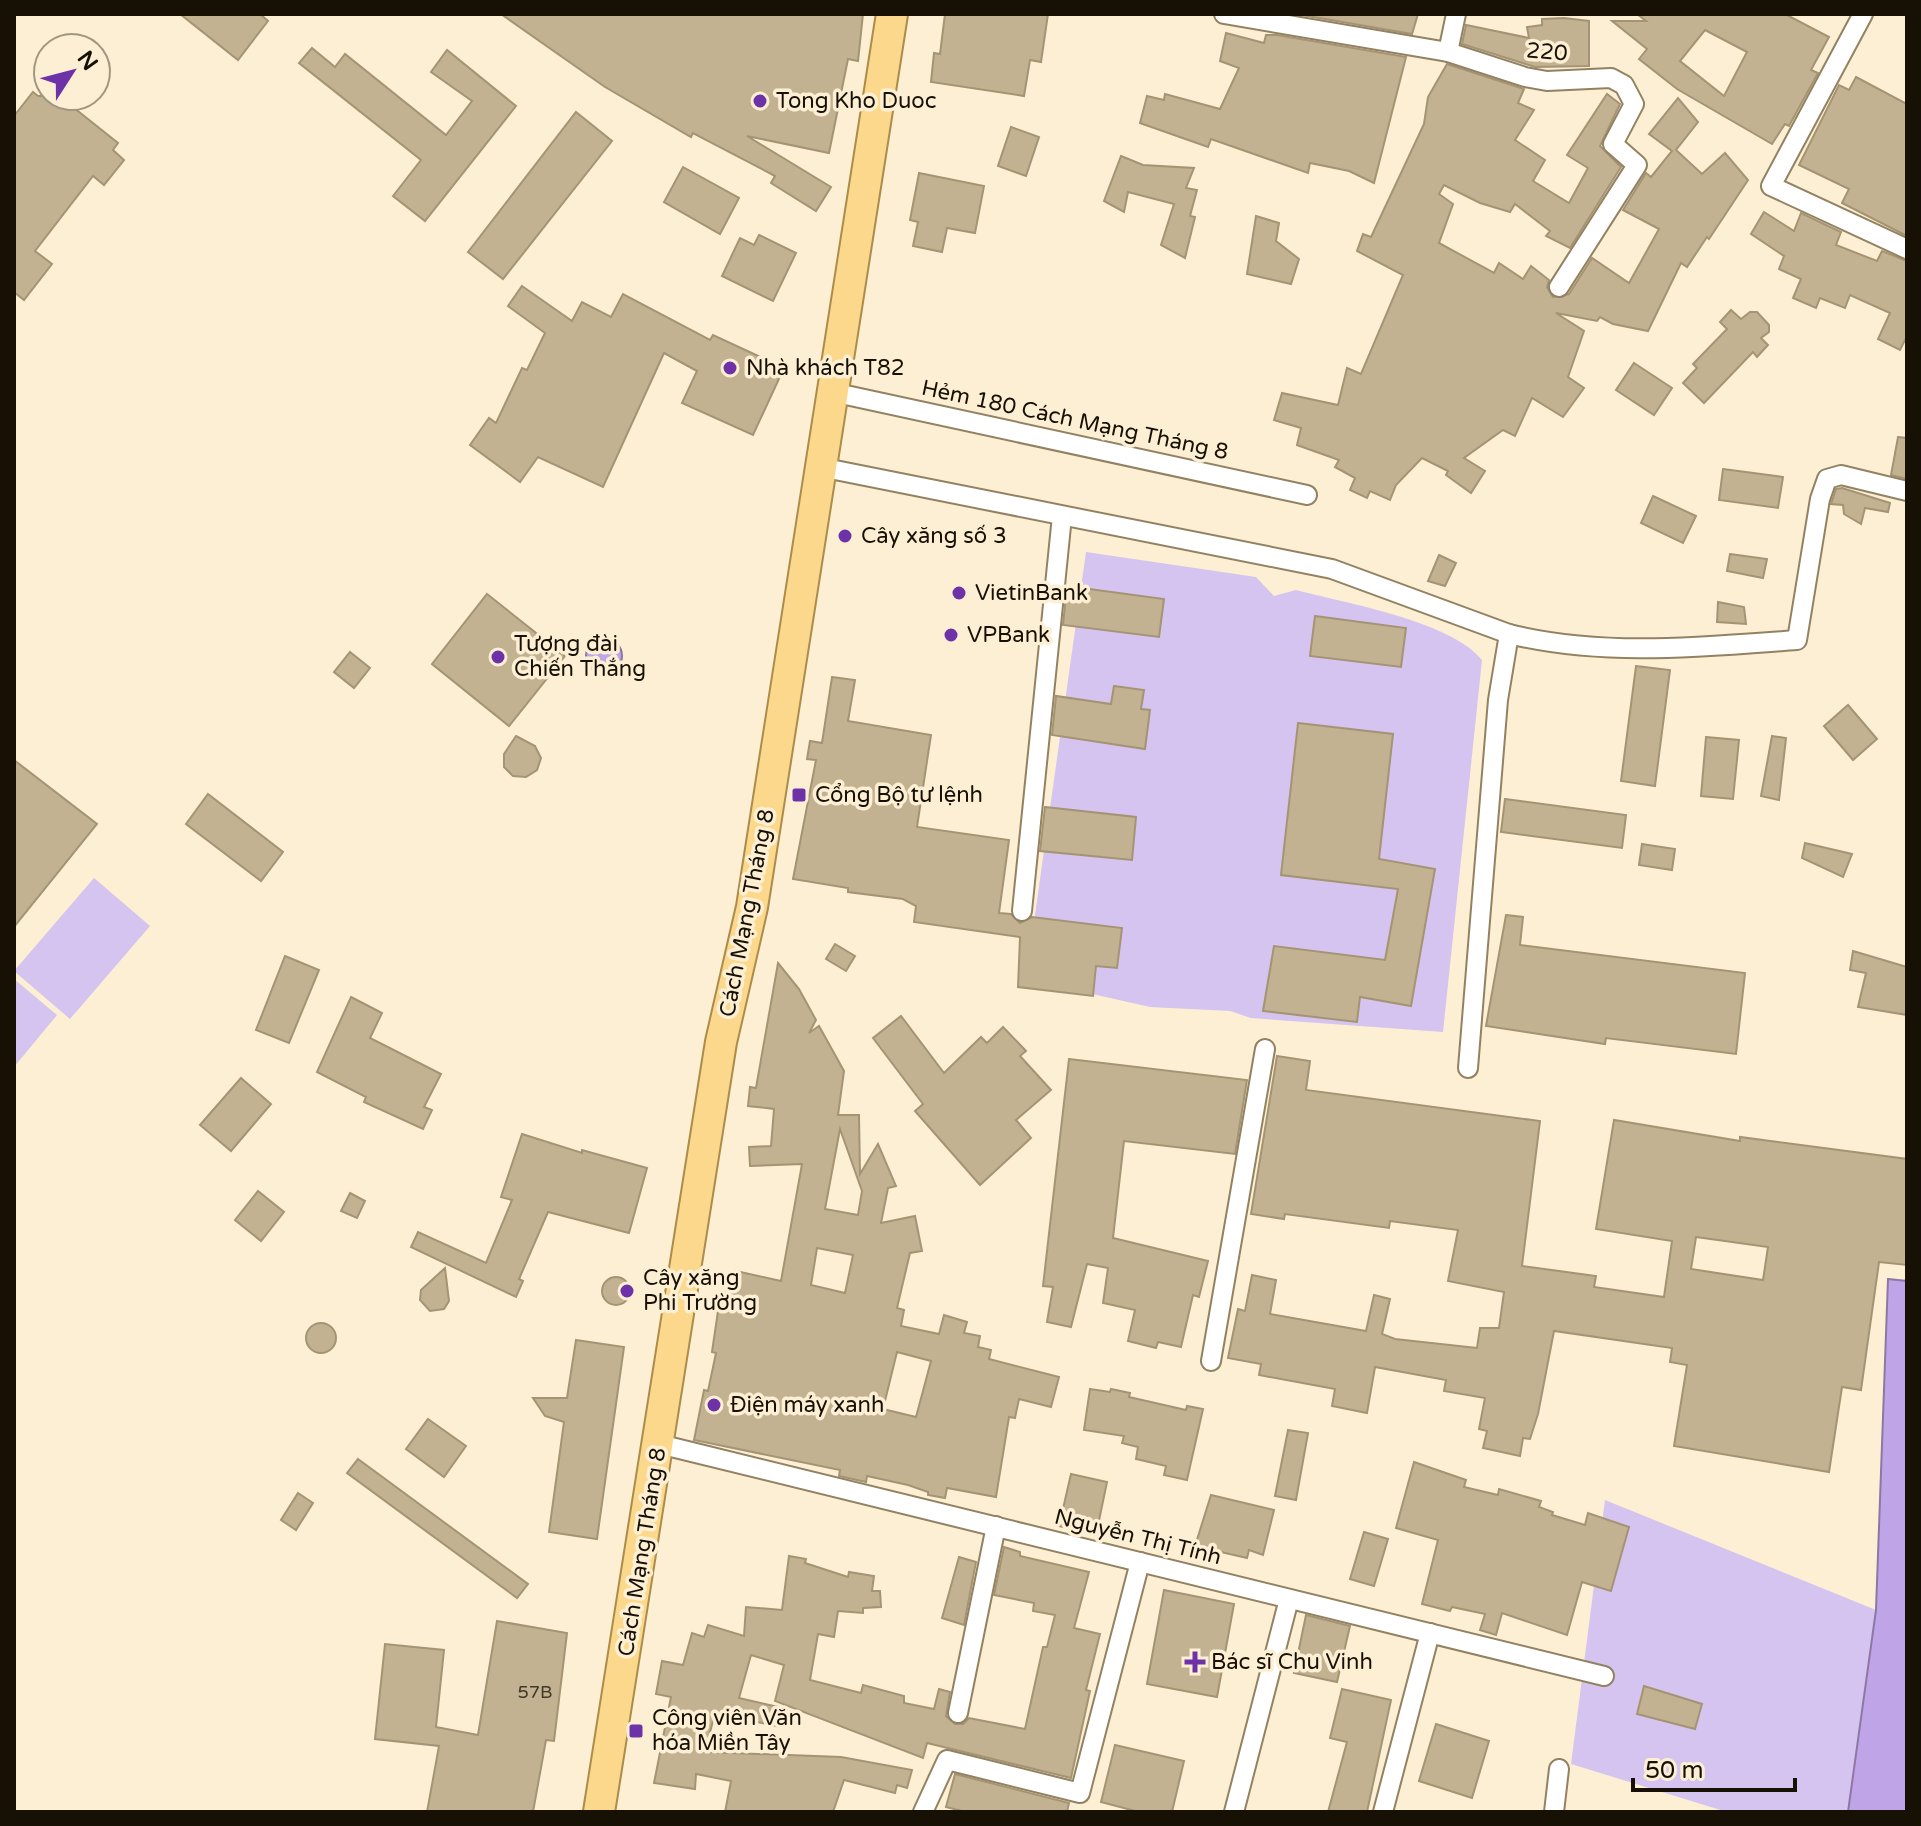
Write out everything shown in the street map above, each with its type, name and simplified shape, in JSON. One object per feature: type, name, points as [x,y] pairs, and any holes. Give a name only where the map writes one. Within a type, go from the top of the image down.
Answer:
[{"type":"highway","name":"Cách Mạng Tháng 8","points":[[599,1812],[721,1042],[752,907],[892,14]]},
{"type":"street","name":"220","points":[[1224,14],[1448,52],[1547,81],[1611,78],[1631,93],[1633,109],[1613,144],[1637,166],[1559,287]]},
{"type":"street","points":[[1448,52],[1456,14]]},
{"type":"street","points":[[1863,14],[1771,186],[1907,249]]},
{"type":"street","name":"Hẻm 180 Cách Mạng Tháng 8","points":[[832,392],[1307,495]]},
{"type":"street","points":[[820,467],[1332,569],[1509,634],[1550,644],[1664,649],[1797,640],[1820,499],[1827,479],[1841,475],[1907,491]]},
{"type":"street","points":[[1022,911],[1062,516]]},
{"type":"street","points":[[1468,1068],[1498,700],[1509,634]]},
{"type":"street","points":[[1211,1361],[1265,1049]]},
{"type":"street","name":"Nguyễn Thị Tính","points":[[659,1444],[1604,1676]]},
{"type":"street","points":[[958,1713],[996,1526]]},
{"type":"street","points":[[923,1812],[947,1760],[1080,1793],[1140,1562]]},
{"type":"street","points":[[1234,1812],[1289,1599]]},
{"type":"street","points":[[1383,1812],[1430,1633]]},
{"type":"street","points":[[1554,1812],[1559,1769]]},
{"type":"shaded area","points":[[1086,552],[1256,577],[1274,596],[1296,590],[1396,615],[1447,634],[1482,660],[1443,1032],[1251,1018],[1230,1011],[1150,1007],[1026,979]]},
{"type":"shaded area","points":[[604,638],[617,643],[622,656],[617,669],[604,674],[591,669],[586,656],[591,643]]},
{"type":"shaded area","points":[[94,878],[150,926],[70,1019],[14,971]]},
{"type":"shaded area","points":[[14,979],[57,1015],[14,1067]]},
{"type":"shaded area","points":[[1888,1279],[1907,1281],[1907,1812],[1848,1812],[1876,1610]]},
{"type":"shaded area","points":[[1605,1500],[1876,1610],[1848,1812],[1727,1812],[1571,1764]]},
{"type":"building","points":[[180,14],[260,14],[268,21],[238,60]]},
{"type":"building","points":[[501,14],[863,14],[858,61],[848,59],[829,153],[747,136],[831,187],[816,211],[771,183],[775,176],[693,133],[691,137],[605,87]]},
{"type":"building","points":[[945,14],[1048,14],[1041,62],[1030,60],[1024,96],[931,82],[934,53],[940,54]]},
{"type":"building","points":[[1296,14],[1418,14],[1412,34]]},
{"type":"building","points":[[1637,14],[1785,14],[1829,37],[1811,70],[1818,73],[1789,126],[1785,124],[1772,144],[1677,89],[1639,59],[1647,49],[1612,21],[1646,21]],"holes":[[[1705,30],[1747,52],[1724,96],[1680,61]]]},
{"type":"building","points":[[1542,19],[1589,21],[1589,66],[1535,67],[1462,44],[1466,25],[1529,38],[1527,27],[1542,25]]},
{"type":"building","points":[[1226,33],[1264,43],[1266,35],[1277,35],[1406,57],[1374,183],[1349,171],[1310,163],[1308,173],[1211,139],[1208,147],[1140,123],[1147,96],[1164,100],[1165,94],[1220,109],[1239,68],[1220,61]]},
{"type":"building","points":[[312,48],[335,67],[345,54],[446,135],[472,101],[431,72],[447,50],[516,106],[425,221],[393,196],[421,160],[299,63]]},
{"type":"building","points":[[1447,64],[1524,89],[1518,103],[1534,110],[1515,140],[1545,160],[1533,181],[1569,203],[1588,168],[1567,155],[1607,94],[1620,104],[1600,146],[1621,167],[1570,248],[1546,236],[1550,231],[1515,204],[1510,212],[1480,203],[1444,185],[1439,194],[1453,204],[1439,243],[1494,273],[1499,263],[1523,279],[1531,266],[1549,280],[1547,287],[1553,297],[1569,294],[1592,258],[1629,283],[1659,229],[1623,210],[1646,173],[1651,177],[1672,151],[1649,134],[1678,98],[1698,122],[1676,150],[1702,174],[1725,153],[1748,180],[1687,267],[1681,263],[1648,331],[1613,324],[1600,317],[1597,321],[1556,313],[1584,331],[1568,377],[1584,388],[1563,417],[1532,398],[1515,436],[1503,430],[1464,458],[1485,471],[1471,493],[1446,475],[1448,471],[1422,458],[1396,485],[1390,500],[1370,491],[1367,498],[1350,490],[1355,478],[1335,467],[1339,460],[1297,445],[1301,428],[1274,420],[1282,393],[1338,405],[1347,368],[1361,374],[1403,275],[1357,251],[1363,234],[1371,237],[1424,124],[1428,97]]},
{"type":"building","points":[[1856,77],[1907,104],[1907,236],[1842,203],[1849,189],[1799,165],[1839,85],[1849,90]]},
{"type":"building","points":[[32,93],[32,112],[79,112],[118,143],[113,150],[124,160],[104,185],[93,176],[35,251],[52,264],[24,300],[14,292],[14,116]]},
{"type":"building","points":[[576,112],[612,141],[503,279],[468,252]]},
{"type":"building","points":[[1011,127],[1039,137],[1026,176],[998,166]]},
{"type":"building","points":[[1121,156],[1143,165],[1194,168],[1186,188],[1197,190],[1190,216],[1195,217],[1185,258],[1161,245],[1174,204],[1128,192],[1124,212],[1104,201]]},
{"type":"building","points":[[683,167],[739,198],[720,234],[664,202]]},
{"type":"building","points":[[919,173],[984,186],[975,233],[947,228],[942,252],[913,246],[918,222],[910,220]]},
{"type":"building","points":[[1764,212],[1794,231],[1801,213],[1841,232],[1836,245],[1877,261],[1882,251],[1907,261],[1907,336],[1900,350],[1878,339],[1890,313],[1850,295],[1845,308],[1820,298],[1816,308],[1793,298],[1801,279],[1779,269],[1784,256],[1751,234]]},
{"type":"building","points":[[1256,216],[1279,223],[1276,241],[1299,259],[1291,284],[1247,274]]},
{"type":"building","points":[[759,235],[796,253],[773,301],[722,276],[740,238],[754,245]]},
{"type":"building","points":[[522,286],[572,321],[582,302],[611,317],[623,294],[710,340],[713,335],[784,368],[753,435],[682,403],[697,371],[664,353],[603,487],[538,457],[520,482],[470,445],[489,418],[496,423],[522,368],[527,370],[545,333],[508,306]]},
{"type":"building","points":[[1731,310],[1741,319],[1750,312],[1757,312],[1769,325],[1769,332],[1761,338],[1768,345],[1757,357],[1753,352],[1704,403],[1683,383],[1697,368],[1693,364],[1727,329],[1720,322]]},
{"type":"building","points":[[1634,363],[1672,388],[1654,415],[1616,390]]},
{"type":"building","points":[[1898,437],[1907,438],[1907,479],[1891,475]]},
{"type":"building","points":[[1723,469],[1783,477],[1778,508],[1719,500]]},
{"type":"building","points":[[1842,488],[1890,503],[1888,512],[1865,508],[1861,524],[1844,514],[1843,505],[1831,504],[1836,489]]},
{"type":"building","points":[[1653,496],[1696,516],[1683,543],[1641,523]]},
{"type":"building","points":[[1730,554],[1767,559],[1763,578],[1727,571]]},
{"type":"building","points":[[1439,555],[1456,563],[1445,586],[1428,581]]},
{"type":"building","points":[[1067,586],[1164,599],[1159,637],[1063,625]]},
{"type":"building","points":[[487,594],[565,656],[509,726],[432,664]]},
{"type":"building","points":[[1718,602],[1744,607],[1746,624],[1717,622]]},
{"type":"building","points":[[1315,616],[1406,628],[1401,667],[1310,656]]},
{"type":"building","points":[[350,652],[370,668],[354,688],[334,672]]},
{"type":"building","points":[[1636,666],[1670,670],[1655,786],[1621,781]]},
{"type":"building","points":[[832,677],[855,680],[848,721],[931,735],[917,827],[1009,840],[999,913],[1011,914],[1020,923],[1032,917],[1122,928],[1117,968],[1096,966],[1093,996],[1018,987],[1020,937],[914,922],[916,906],[903,899],[848,892],[848,888],[793,879],[816,760],[807,759],[810,741],[822,743]]},
{"type":"building","points":[[1114,686],[1144,690],[1141,709],[1150,710],[1145,749],[1052,735],[1056,696],[1111,704]]},
{"type":"building","points":[[1848,705],[1877,739],[1853,760],[1824,726]]},
{"type":"building","points":[[1298,723],[1393,734],[1379,859],[1435,869],[1411,1006],[1360,997],[1357,1022],[1263,1011],[1274,946],[1385,960],[1398,889],[1281,875]]},
{"type":"building","points":[[516,736],[535,746],[541,758],[537,770],[526,777],[513,776],[504,767],[504,754]]},
{"type":"building","points":[[1772,736],[1786,738],[1779,800],[1761,796]]},
{"type":"building","points":[[1706,737],[1739,740],[1733,799],[1701,796]]},
{"type":"building","points":[[14,760],[97,824],[14,927]]},
{"type":"building","points":[[208,794],[283,852],[261,881],[186,824]]},
{"type":"building","points":[[1505,799],[1626,815],[1622,848],[1501,832]]},
{"type":"building","points":[[1045,807],[1136,817],[1132,860],[1040,851]]},
{"type":"building","points":[[1805,843],[1852,854],[1843,877],[1802,858]]},
{"type":"building","points":[[1642,844],[1675,849],[1672,870],[1639,865]]},
{"type":"building","points":[[1506,915],[1523,917],[1520,945],[1745,973],[1736,1054],[1606,1038],[1605,1044],[1486,1026]]},
{"type":"building","points":[[835,944],[855,956],[846,971],[826,959]]},
{"type":"building","points":[[1853,951],[1907,967],[1907,1015],[1858,1007],[1866,973],[1850,970]]},
{"type":"building","points":[[285,956],[319,970],[289,1043],[256,1030]]},
{"type":"building","points":[[778,963],[799,989],[816,1020],[809,1033],[819,1026],[844,1071],[838,1115],[859,1115],[860,1174],[878,1144],[896,1186],[888,1188],[881,1223],[915,1216],[922,1251],[910,1253],[897,1308],[904,1310],[901,1326],[939,1334],[944,1315],[967,1322],[964,1333],[980,1336],[978,1347],[991,1350],[989,1359],[1059,1377],[1051,1407],[1019,1399],[1015,1418],[1009,1417],[996,1497],[947,1488],[945,1498],[928,1495],[928,1492],[908,1485],[867,1476],[866,1482],[839,1476],[840,1470],[694,1440],[704,1390],[708,1391],[716,1353],[712,1352],[719,1304],[723,1305],[727,1286],[732,1287],[736,1271],[781,1281],[802,1164],[750,1166],[749,1147],[771,1146],[774,1109],[748,1106],[750,1087],[756,1088]],"holes":[[[840,1129],[862,1191],[858,1215],[825,1209]],[[817,1248],[853,1255],[845,1293],[811,1285]],[[897,1352],[931,1361],[916,1417],[883,1409]]]},
{"type":"building","points":[[351,997],[382,1013],[370,1038],[441,1074],[424,1107],[432,1110],[423,1129],[364,1102],[366,1097],[317,1072]]},
{"type":"building","points":[[901,1016],[944,1073],[981,1037],[987,1043],[1003,1027],[1026,1051],[1020,1056],[1051,1090],[1016,1120],[1031,1138],[980,1185],[915,1111],[923,1104],[873,1038]]},
{"type":"building","points":[[1277,1056],[1310,1061],[1306,1090],[1540,1121],[1522,1266],[1596,1276],[1594,1287],[1664,1297],[1672,1241],[1596,1229],[1614,1120],[1740,1141],[1740,1137],[1907,1159],[1907,1265],[1879,1262],[1861,1390],[1842,1387],[1829,1472],[1674,1446],[1687,1365],[1670,1362],[1672,1348],[1554,1331],[1538,1414],[1530,1439],[1523,1438],[1520,1456],[1483,1448],[1487,1431],[1479,1429],[1485,1398],[1444,1391],[1446,1380],[1375,1367],[1367,1413],[1332,1406],[1335,1389],[1259,1375],[1261,1364],[1228,1358],[1238,1309],[1245,1311],[1252,1275],[1276,1280],[1270,1314],[1366,1331],[1374,1295],[1390,1299],[1382,1334],[1395,1339],[1477,1348],[1480,1328],[1499,1328],[1504,1292],[1448,1281],[1458,1230],[1390,1221],[1389,1228],[1285,1214],[1284,1219],[1251,1214]],"holes":[[[1696,1237],[1768,1247],[1763,1280],[1691,1269]]]},
{"type":"building","points":[[1069,1059],[1247,1080],[1235,1154],[1124,1141],[1113,1238],[1208,1261],[1199,1297],[1193,1295],[1181,1347],[1158,1342],[1156,1348],[1128,1341],[1135,1310],[1103,1303],[1108,1268],[1087,1264],[1071,1327],[1047,1322],[1053,1287],[1043,1286]]},
{"type":"building","points":[[241,1078],[271,1104],[231,1151],[200,1125]]},
{"type":"building","points":[[522,1134],[582,1153],[582,1150],[647,1168],[629,1233],[548,1212],[519,1279],[523,1281],[516,1297],[411,1247],[418,1232],[486,1263],[512,1200],[501,1197]]},
{"type":"building","points":[[258,1191],[284,1212],[261,1241],[235,1220]]},
{"type":"building","points":[[350,1193],[365,1201],[357,1218],[341,1211]]},
{"type":"building","points":[[445,1268],[449,1301],[444,1309],[430,1311],[420,1300],[421,1290]]},
{"type":"building","points":[[616,1277],[626,1281],[630,1291],[626,1301],[616,1305],[606,1301],[602,1291],[606,1281]]},
{"type":"building","points":[[321,1323],[332,1327],[336,1338],[332,1349],[321,1353],[310,1349],[306,1338],[310,1327]]},
{"type":"building","points":[[576,1340],[624,1347],[597,1539],[549,1532],[564,1422],[545,1416],[533,1398],[567,1398]]},
{"type":"building","points":[[1090,1389],[1130,1393],[1129,1397],[1186,1410],[1187,1406],[1203,1409],[1187,1480],[1164,1475],[1166,1466],[1136,1459],[1138,1447],[1122,1443],[1124,1436],[1084,1430]]},
{"type":"building","points":[[428,1419],[466,1446],[444,1477],[406,1449]]},
{"type":"building","points":[[1288,1430],[1308,1433],[1296,1500],[1275,1496]]},
{"type":"building","points":[[358,1459],[528,1584],[517,1598],[347,1473]]},
{"type":"building","points":[[1414,1462],[1466,1480],[1464,1487],[1498,1495],[1499,1489],[1541,1501],[1539,1507],[1553,1512],[1552,1515],[1585,1525],[1588,1513],[1629,1527],[1611,1591],[1582,1582],[1567,1635],[1502,1613],[1496,1635],[1480,1630],[1485,1614],[1452,1607],[1450,1611],[1422,1604],[1438,1540],[1396,1528]]},
{"type":"building","points":[[1071,1474],[1107,1482],[1096,1535],[1059,1526]]},
{"type":"building","points":[[298,1493],[313,1503],[296,1530],[281,1520]]},
{"type":"building","points":[[1211,1495],[1274,1510],[1263,1555],[1249,1550],[1247,1558],[1195,1546]]},
{"type":"building","points":[[1364,1532],[1388,1539],[1374,1586],[1350,1579]]},
{"type":"building","points":[[1004,1547],[1020,1552],[1020,1556],[1089,1572],[1074,1628],[1100,1634],[1086,1690],[1090,1691],[1071,1778],[927,1743],[923,1758],[775,1701],[784,1665],[751,1655],[739,1698],[787,1709],[781,1727],[715,1713],[705,1752],[841,1757],[912,1770],[907,1788],[897,1785],[895,1793],[844,1780],[833,1812],[725,1812],[731,1781],[696,1774],[695,1789],[654,1783],[671,1697],[656,1694],[662,1661],[683,1665],[692,1633],[704,1637],[708,1625],[744,1636],[746,1607],[782,1610],[789,1556],[806,1559],[805,1563],[848,1577],[849,1572],[874,1576],[872,1591],[880,1591],[881,1607],[863,1608],[863,1613],[838,1611],[834,1637],[818,1634],[810,1680],[861,1693],[863,1685],[904,1696],[904,1703],[934,1709],[939,1689],[950,1692],[946,1716],[955,1724],[963,1724],[969,1718],[1025,1729],[1043,1647],[1047,1647],[1055,1615],[1033,1611],[1034,1603],[994,1595]]},
{"type":"building","points":[[959,1557],[976,1562],[964,1625],[942,1618]]},
{"type":"building","points":[[1164,1590],[1234,1604],[1217,1697],[1147,1684]]},
{"type":"building","points":[[1306,1615],[1350,1626],[1337,1682],[1294,1673]]},
{"type":"building","points":[[497,1621],[567,1633],[554,1741],[546,1740],[533,1812],[427,1812],[439,1746],[375,1739],[385,1644],[444,1650],[436,1727],[478,1735]]},
{"type":"building","points":[[1644,1686],[1702,1704],[1695,1729],[1637,1714]]},
{"type":"building","points":[[1342,1689],[1391,1700],[1367,1812],[1328,1812],[1347,1742],[1330,1738]]},
{"type":"building","points":[[1436,1724],[1489,1741],[1472,1798],[1419,1781]]},
{"type":"building","points":[[1115,1745],[1184,1761],[1172,1812],[1139,1812],[1101,1802]]},
{"type":"building","points":[[955,1774],[1069,1803],[1067,1812],[966,1812],[946,1807]]},
{"type":"place","name":"Tong Kho Duoc","points":[[760,101]]},
{"type":"place","name":"Nhà khách T82","points":[[730,368]]},
{"type":"place","name":"Cây xăng số 3","points":[[845,536]]},
{"type":"place","name":"VietinBank","points":[[959,593]]},
{"type":"place","name":"VPBank","points":[[951,635]]},
{"type":"place","name":"Tượng đài Chiến Thắng","points":[[498,657]]},
{"type":"place","name":"Cổng Bộ tư lệnh","points":[[799,795]]},
{"type":"place","name":"Cây xăng Phi Trường","points":[[627,1291]]},
{"type":"place","name":"Điện máy xanh","points":[[714,1405]]},
{"type":"place","name":"Bác sĩ Chu Vinh","points":[[1195,1662]]},
{"type":"place","name":"Công viên Văn hóa Miền Tây","points":[[636,1731]]}]
